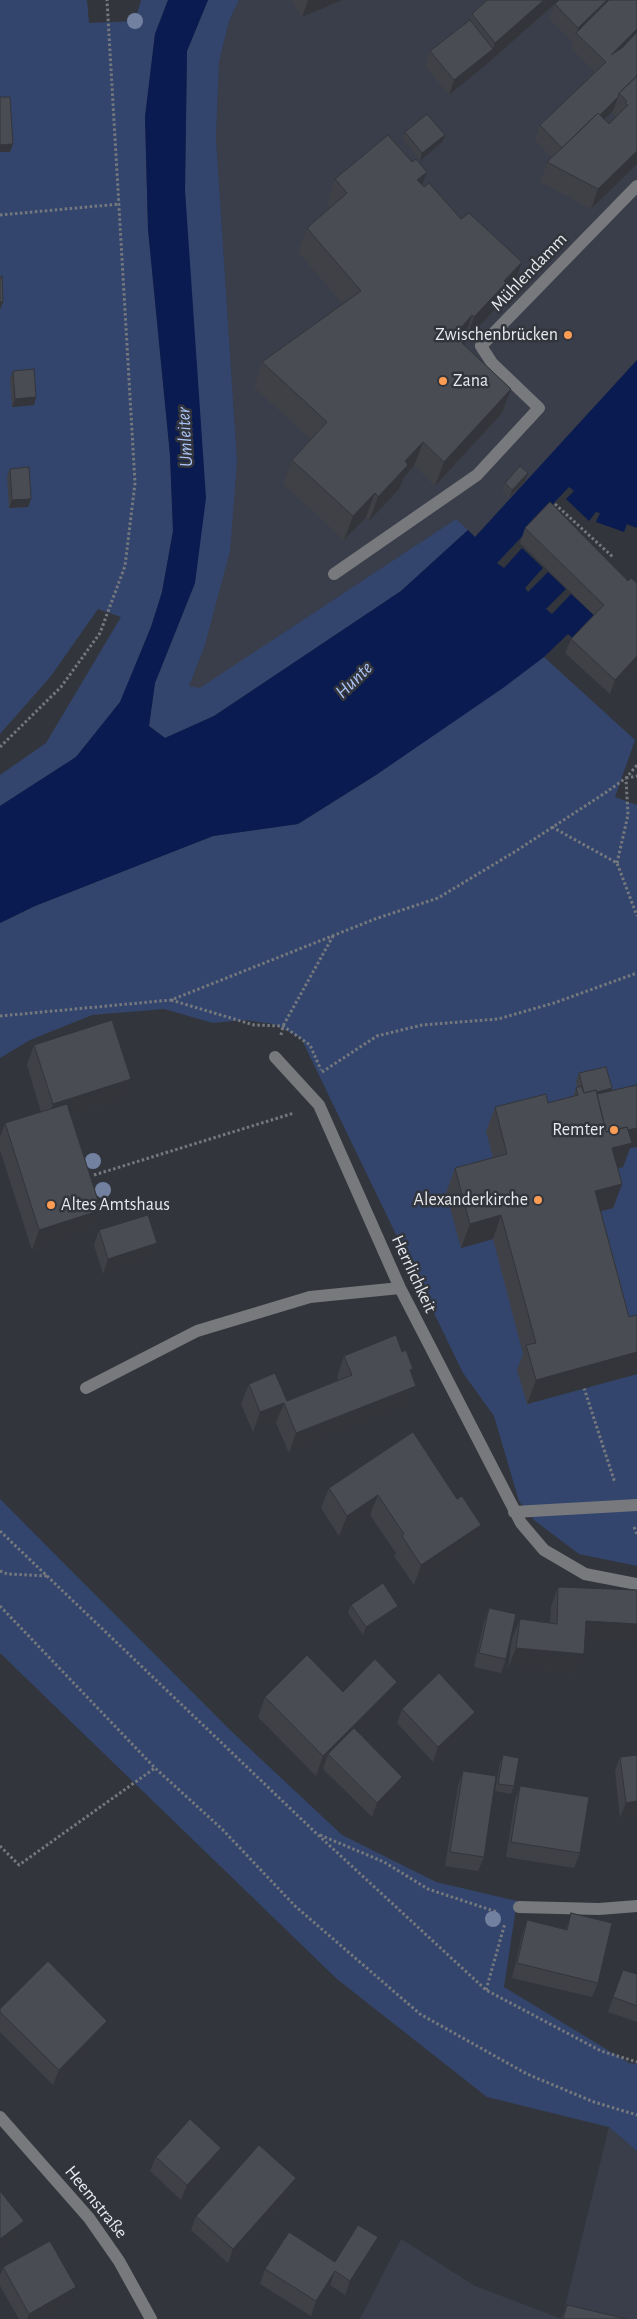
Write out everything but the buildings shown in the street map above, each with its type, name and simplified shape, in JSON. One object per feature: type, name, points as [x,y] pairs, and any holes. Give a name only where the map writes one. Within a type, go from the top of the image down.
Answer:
[{"type":"street","name":"Mühlendamm","points":[[334,574],[477,475],[539,408],[492,363],[481,346],[637,186]]},
{"type":"street","name":"Herrlichkeit","points":[[275,1058],[319,1105],[400,1288],[514,1512],[544,1550],[585,1574],[637,1584]]},
{"type":"street","points":[[86,1388],[197,1331],[310,1297],[400,1288]]},
{"type":"street","points":[[514,1512],[632,1506]]},
{"type":"street","points":[[519,1907],[599,1909],[637,1906]]},
{"type":"street","name":"Heemstraße","points":[[0,2117],[90,2218],[119,2261],[150,2319]]},
{"type":"path","points":[[0,747],[61,687],[100,633],[126,566],[134,483],[120,204],[106,0]]},
{"type":"path","points":[[0,215],[120,204]]},
{"type":"path","points":[[555,504],[614,558]]},
{"type":"path","points":[[0,1016],[170,1000],[375,919],[438,898],[626,778],[637,766]]},
{"type":"path","points":[[626,778],[637,776]]},
{"type":"path","points":[[626,778],[628,815],[616,863],[637,916]]},
{"type":"path","points":[[552,827],[616,863]]},
{"type":"path","points":[[284,1026],[333,936]]},
{"type":"path","points":[[322,1072],[377,1036],[422,1025],[498,1019],[554,1003],[637,973]]},
{"type":"path","points":[[94,1175],[319,1105]]},
{"type":"path","points":[[584,1388],[615,1484],[632,1506],[637,1534]]},
{"type":"path","points":[[0,1531],[317,1834],[486,1990],[601,2050],[637,2062]]},
{"type":"path","points":[[0,1571],[7,1574],[48,1576]]},
{"type":"path","points":[[0,1606],[155,1768],[222,1829],[295,1906],[420,2014],[527,2074],[594,2102],[637,2115]]},
{"type":"path","points":[[0,1846],[19,1864],[155,1768]]},
{"type":"path","points":[[317,1834],[384,1862],[428,1889],[507,1916]]},
{"type":"path","points":[[486,1990],[507,1916],[519,1907]]},
{"type":"shaded area","points":[[0,0],[87,0],[89,23],[135,21],[141,0],[168,0],[155,34],[145,117],[148,229],[170,455],[173,531],[162,592],[151,627],[120,702],[76,757],[0,806],[0,775],[46,743],[121,617],[98,609],[51,676],[0,734]]},
{"type":"shaded area","points":[[208,0],[239,0],[229,21],[219,62],[216,138],[237,461],[230,551],[204,648],[189,686],[200,688],[456,519],[468,530],[401,591],[214,716],[165,738],[149,726],[155,683],[195,583],[185,190],[187,51]]},
{"type":"shaded area","points":[[239,0],[637,0],[637,360],[475,537],[456,519],[200,689],[189,686],[204,648],[237,461],[216,138],[219,62],[229,21]]},
{"type":"shaded area","points":[[544,657],[635,740],[615,797],[637,805],[637,1566],[579,1554],[534,1520],[519,1501],[494,1416],[463,1373],[301,1038],[274,1024],[244,1020],[213,1023],[164,1009],[92,1015],[30,1040],[0,1058],[0,923],[35,906],[213,836],[298,824],[376,775]]},
{"type":"shaded area","points":[[0,1499],[232,1732],[342,1835],[436,1882],[517,1901],[504,1987],[629,2063],[637,2064],[637,2151],[609,2127],[487,2097],[337,1979],[0,1653]]},
{"type":"shaded area","points":[[609,2127],[637,2151],[637,2319],[562,2319]]},
{"type":"shaded area","points":[[401,2239],[475,2286],[562,2319],[360,2319]]},
{"type":"water","points":[[168,0],[208,0],[187,51],[185,190],[206,498],[195,583],[155,683],[149,726],[165,738],[214,716],[401,591],[468,530],[475,537],[637,360],[637,526],[636,528],[627,524],[624,532],[596,522],[600,513],[596,512],[589,521],[566,499],[574,491],[569,487],[497,563],[504,568],[522,548],[543,568],[525,588],[528,592],[548,572],[566,589],[546,609],[552,614],[571,594],[599,620],[577,642],[568,634],[544,657],[503,688],[376,775],[298,824],[213,836],[35,906],[0,923],[0,806],[76,757],[120,702],[151,627],[162,592],[173,531],[170,455],[148,229],[145,117],[155,34]]},
{"type":"place","name":"Zwischenbrücken","points":[[568,335]]},
{"type":"place","name":"Zana","points":[[443,381]]},
{"type":"place","name":"Remter","points":[[614,1130]]},
{"type":"place","name":"Alexanderkirche","points":[[538,1200]]},
{"type":"place","name":"Altes Amtshaus","points":[[51,1205]]},
{"type":"water label","name":"Umleiter","points":[[185,437]]},
{"type":"water label","name":"Hunte","points":[[354,680]]}]
